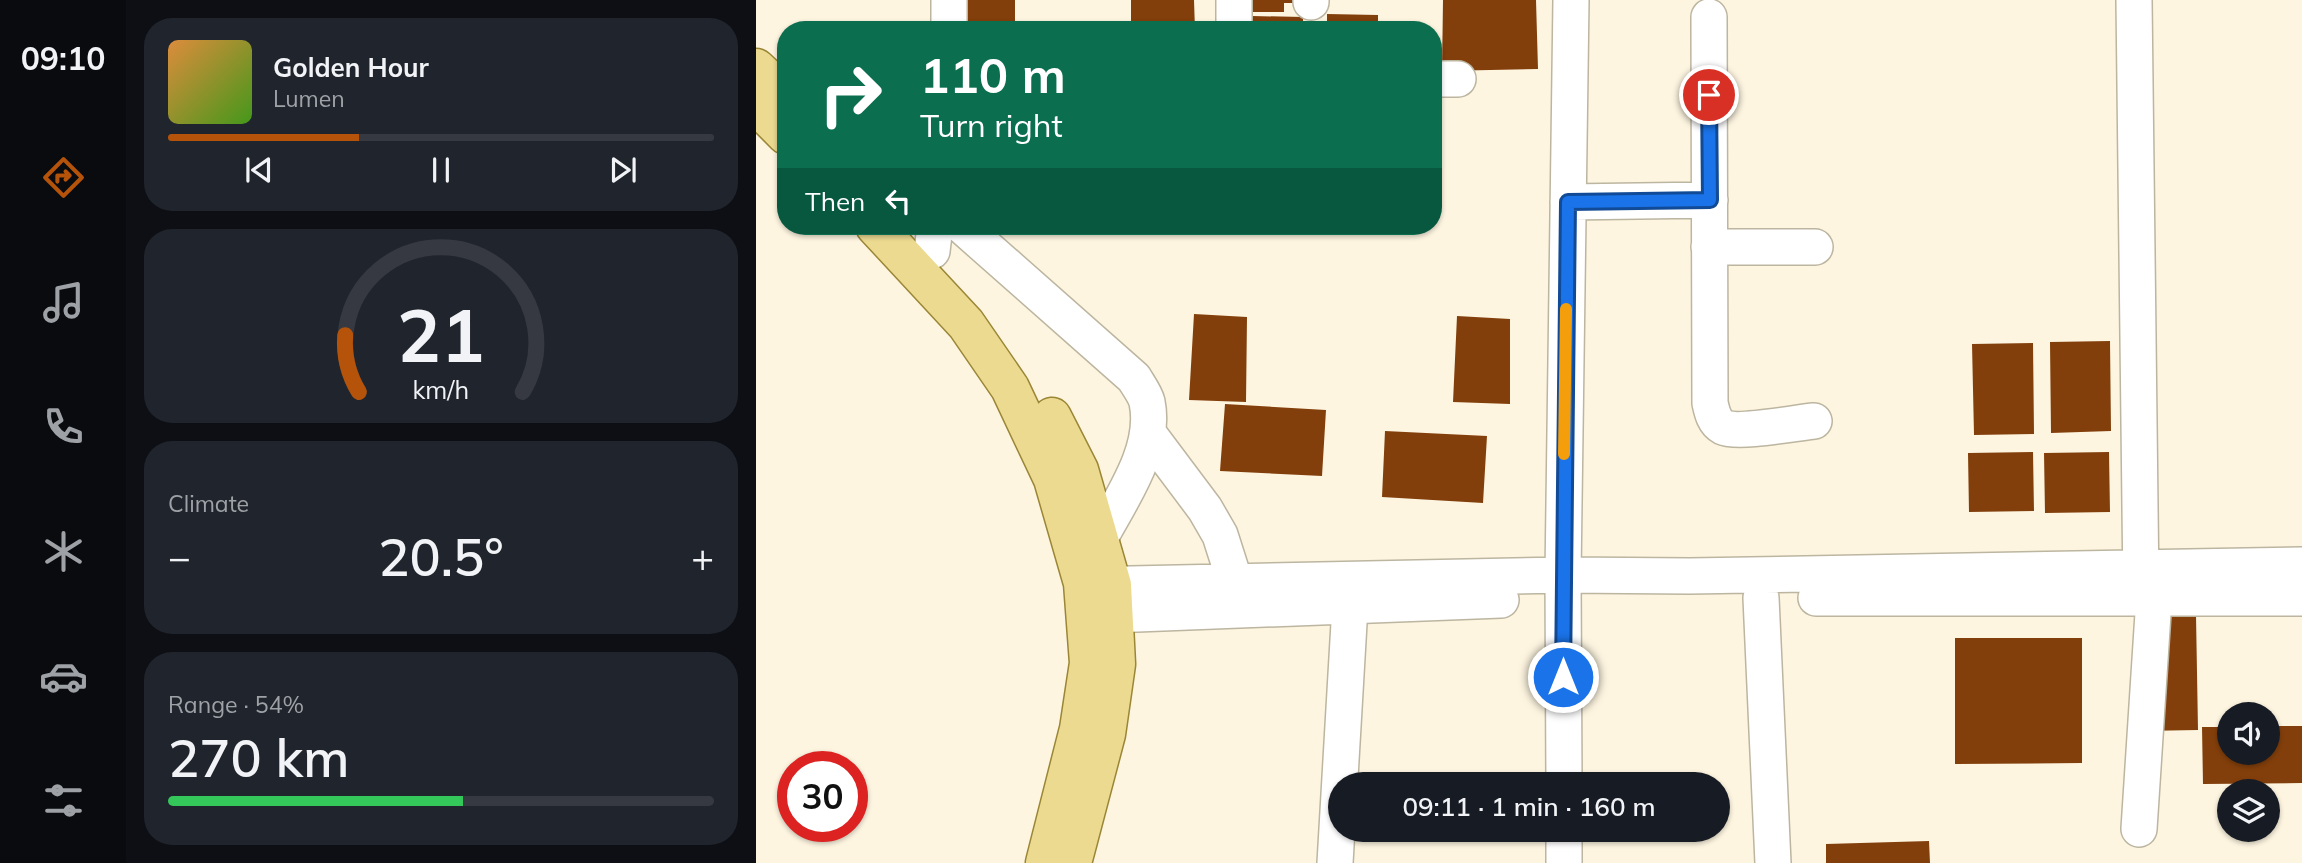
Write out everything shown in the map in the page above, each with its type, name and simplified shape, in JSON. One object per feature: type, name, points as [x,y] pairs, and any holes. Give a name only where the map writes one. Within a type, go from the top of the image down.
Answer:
[{"type":"main road","points":[[756,68],[777,88]]},
{"type":"main road","points":[[756,105],[777,126]]},
{"type":"main road","points":[[883,235],[966,324],[1010,387],[1053,479],[1098,600],[1116,664],[1106,734],[1072,863]]},
{"type":"main road","points":[[926,235],[1031,377],[1079,470],[1099,540],[1098,600],[1079,729],[1045,863]]},
{"type":"street","points":[[949,0],[949,21]]},
{"type":"street","points":[[1234,0],[1234,21]]},
{"type":"street","points":[[1564,772],[1563,586],[1571,0]]},
{"type":"street","points":[[2134,0],[2145,589],[2139,829]]},
{"type":"street","points":[[1709,17],[1710,403],[1713,417],[1722,427],[1736,429],[1814,421]]},
{"type":"street","points":[[1568,202],[1710,200]]},
{"type":"street","points":[[972,235],[1134,377],[1147,401],[1148,433],[1140,464],[1099,540]]},
{"type":"street","points":[[1709,247],[1815,247]]},
{"type":"street","points":[[1148,433],[1205,509],[1220,535],[1235,582]]},
{"type":"street","points":[[1098,600],[1235,582],[1563,586],[1761,597],[2145,589],[2302,565]]},
{"type":"street","points":[[1098,600],[1350,606],[1690,576],[2145,589],[2302,598]]},
{"type":"street","points":[[1761,597],[1773,863]]},
{"type":"street","points":[[1335,863],[1350,606]]},
{"type":"street","points":[[1564,842],[1564,863]]},
{"type":"building","points":[[961,0],[1015,0],[1015,21],[961,21]]},
{"type":"building","points":[[1131,0],[1194,0],[1195,21],[1131,21]]},
{"type":"building","points":[[1246,0],[1306,0],[1306,3],[1284,3],[1284,12],[1246,12]]},
{"type":"building","points":[[1443,0],[1536,0],[1538,69],[1442,71]]},
{"type":"building","points":[[1327,14],[1378,15],[1378,21],[1327,21]]},
{"type":"building","points":[[1252,16],[1303,17],[1303,21],[1252,21]]},
{"type":"building","points":[[1194,314],[1247,317],[1246,402],[1189,400]]},
{"type":"building","points":[[1457,316],[1510,319],[1510,404],[1453,402]]},
{"type":"building","points":[[2110,341],[2111,431],[2051,433],[2050,342]]},
{"type":"building","points":[[2033,343],[2034,434],[1974,435],[1972,344]]},
{"type":"building","points":[[1225,404],[1326,410],[1322,476],[1220,471]]},
{"type":"building","points":[[1385,431],[1487,436],[1483,503],[1382,497]]},
{"type":"building","points":[[2033,452],[2034,511],[1969,512],[1968,453]]},
{"type":"building","points":[[2109,452],[2110,512],[2045,513],[2044,453]]},
{"type":"building","points":[[2196,615],[2198,730],[2142,731],[2139,616]]},
{"type":"building","points":[[1955,638],[2082,638],[2082,763],[1955,764]]},
{"type":"building","points":[[2280,726],[2302,726],[2302,783],[2280,783],[2280,779],[2217,779],[2217,784],[2203,784],[2202,727],[2217,727],[2217,765],[2280,765]]},
{"type":"building","points":[[1929,841],[1930,863],[1826,863],[1826,844]]},
{"type":"slow traffic","points":[[1564,454],[1566,309]]},
{"type":"route","points":[[1563,677],[1568,202],[1710,200],[1709,95]]}]
